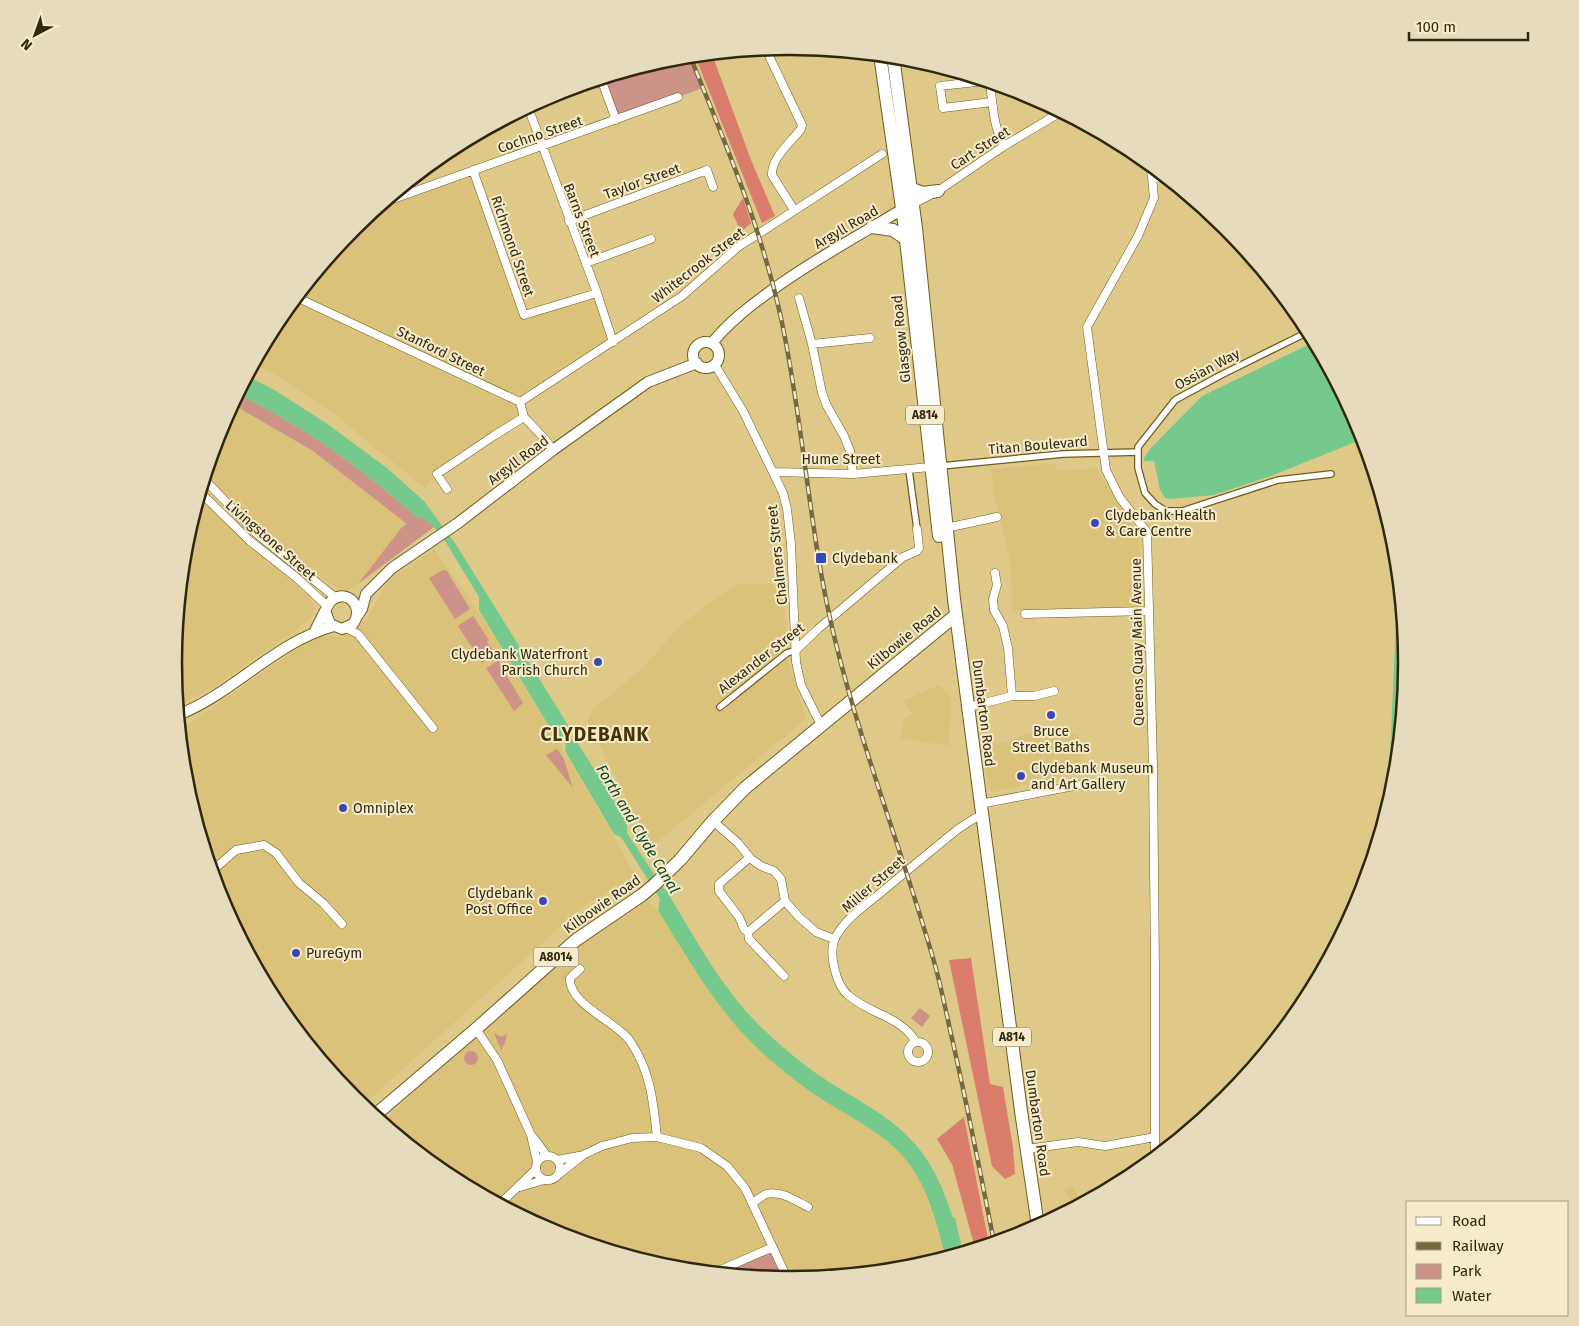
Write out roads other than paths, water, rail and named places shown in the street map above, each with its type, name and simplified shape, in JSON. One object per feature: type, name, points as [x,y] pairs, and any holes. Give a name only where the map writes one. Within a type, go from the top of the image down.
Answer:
[{"type":"main road","name":"Glasgow Road","points":[[881,62],[887,151],[907,207],[935,467],[946,528],[953,618]]},
{"type":"main road","name":"Glasgow Road","points":[[893,64],[910,188],[907,207],[906,239],[953,618]]},
{"type":"main road","points":[[910,188],[921,193],[938,191]]},
{"type":"main road","points":[[872,227],[893,230],[906,239]]},
{"type":"main road","name":"Dumbarton Road","points":[[953,618],[969,707],[980,804],[979,818]]},
{"type":"main road","name":"Dumbarton Road","points":[[953,618],[979,818],[991,872],[1023,1126],[1037,1218]]},
{"type":"main road","name":"Kilbowie Road","points":[[380,1111],[576,940],[642,895],[680,860],[713,820],[745,788],[953,618]]},
{"type":"street","points":[[770,56],[802,125],[801,129],[774,163],[772,171],[772,175],[794,210]]},
{"type":"street","points":[[970,83],[940,86],[943,108],[992,102]]},
{"type":"street","points":[[603,84],[616,120]]},
{"type":"street","points":[[991,89],[998,134],[1004,146]]},
{"type":"street","name":"Cochno Street","points":[[409,190],[542,147],[678,97]]},
{"type":"street","name":"Barns Street","points":[[530,114],[597,293],[613,342]]},
{"type":"street","name":"Cart Street","points":[[907,207],[938,191],[1004,146],[1054,116]]},
{"type":"street","name":"Whitecrook Street","points":[[520,402],[682,296],[738,247],[887,151]]},
{"type":"street","name":"Richmond Street","points":[[473,170],[524,315],[597,293]]},
{"type":"street","name":"Taylor Street","points":[[569,221],[707,170],[713,187]]},
{"type":"street","name":"Queens Quay Main Avenue","points":[[1152,177],[1154,198],[1138,236],[1087,327],[1106,470],[1120,498],[1147,532],[1154,804],[1155,1149]]},
{"type":"street","name":"Argyll Road","points":[[712,343],[738,315],[795,273],[907,207]]},
{"type":"street","points":[[586,263],[651,240]]},
{"type":"street","points":[[799,298],[812,344],[822,393],[850,451],[853,474]]},
{"type":"street","name":"Stanford Street","points":[[302,300],[520,402]]},
{"type":"street","name":"Ossian Way","points":[[1138,452],[1138,447],[1175,400],[1301,335]]},
{"type":"street","points":[[812,344],[870,338]]},
{"type":"street","points":[[702,342],[712,343],[719,350],[720,356],[715,365],[706,368],[697,363],[694,359],[694,349],[702,342]]},
{"type":"street","name":"Argyll Road","points":[[350,599],[366,594],[392,568],[458,523],[553,450],[648,382],[697,363]]},
{"type":"street","name":"Chalmers Street","points":[[715,365],[743,411],[783,493],[787,509],[794,578],[796,662],[801,685],[821,725]]},
{"type":"street","points":[[520,402],[524,418],[553,450]]},
{"type":"street","points":[[447,489],[437,474],[495,434],[524,418]]},
{"type":"street","points":[[1138,452],[1138,468],[1145,493],[1155,504],[1166,511],[1182,511],[1278,480],[1330,474]]},
{"type":"street","name":"Titan Boulevard","points":[[935,467],[1063,454],[1138,452]]},
{"type":"street","name":"Hume Street","points":[[774,472],[853,474],[935,467]]},
{"type":"street","points":[[909,470],[917,529]]},
{"type":"street","name":"Livingstone Street","points":[[209,484],[257,534],[336,598]]},
{"type":"street","name":"Livingstone Street","points":[[205,497],[239,531],[297,578],[326,610]]},
{"type":"street","points":[[946,528],[997,517]]},
{"type":"street","name":"Alexander Street","points":[[720,707],[787,653],[796,650],[903,557],[917,552],[919,548],[917,529]]},
{"type":"street","points":[[995,573],[997,585],[993,599],[994,610],[1003,626],[1008,648],[1012,696]]},
{"type":"street","name":"Argyll Road","points":[[357,618],[362,609],[366,594]]},
{"type":"street","points":[[315,631],[326,610],[336,598],[341,597],[350,599],[357,609],[358,634]]},
{"type":"street","points":[[326,610],[328,621],[334,626],[342,629],[346,628],[358,634],[433,728]]},
{"type":"street","points":[[1026,614],[1148,611]]},
{"type":"street","points":[[346,628],[357,618]]},
{"type":"street","points":[[184,712],[216,697],[281,651],[315,631],[334,626]]},
{"type":"street","points":[[969,707],[1012,696],[1034,696],[1054,691]]},
{"type":"street","points":[[980,804],[1079,785]]},
{"type":"street","name":"Miller Street","points":[[834,939],[850,919],[958,829],[979,818]]},
{"type":"street","points":[[713,820],[738,843],[749,858],[761,866],[774,871],[781,879],[786,901],[799,917],[816,932],[834,939],[833,955],[837,981],[846,994],[865,1008],[899,1023],[911,1034],[916,1042]]},
{"type":"street","points":[[217,867],[236,850],[264,845],[276,853],[299,883],[323,903],[342,924]]},
{"type":"street","points":[[749,858],[719,884],[719,891],[739,917],[744,929],[748,932],[749,939],[784,976]]},
{"type":"street","points":[[748,932],[786,901]]},
{"type":"street","points":[[580,969],[570,978],[574,992],[584,1004],[629,1040],[649,1079],[652,1089],[656,1137]]},
{"type":"street","points":[[476,1028],[497,1060],[531,1135],[548,1156],[557,1160],[583,1155]]},
{"type":"street","points":[[531,1135],[538,1176],[544,1180]]},
{"type":"street","points":[[518,1188],[544,1180],[553,1180],[583,1155],[602,1146],[632,1138],[656,1137],[701,1148],[727,1166],[745,1188],[784,1271]]},
{"type":"street","points":[[1027,1149],[1078,1142],[1105,1146],[1155,1137]]},
{"type":"street","points":[[505,1200],[518,1188],[544,1157],[548,1156]]},
{"type":"street","points":[[557,1160],[560,1167],[559,1174]]},
{"type":"street","points":[[753,1203],[766,1194],[775,1194],[784,1195],[808,1207]]},
{"type":"street","points":[[726,1268],[773,1248]]},
{"type":"water","points":[[1307,345],[1335,394],[1355,442],[1271,476],[1214,495],[1165,498],[1160,490],[1154,461],[1144,461],[1144,458],[1151,448],[1202,396]]},
{"type":"water","points":[[252,379],[276,391],[326,423],[387,468],[424,501],[457,546],[571,730],[570,736],[572,741],[577,742],[627,821],[627,833],[735,998],[749,1015],[787,1051],[820,1076],[890,1121],[911,1139],[931,1166],[943,1191],[953,1218],[955,1218],[960,1246],[944,1251],[924,1189],[903,1157],[883,1138],[823,1100],[779,1067],[754,1045],[714,998],[658,910],[660,899],[621,837],[614,834],[565,751],[566,745],[563,740],[556,738],[479,610],[479,597],[445,541],[434,527],[423,518],[418,518],[332,450],[262,406],[243,397]]},
{"type":"water","points":[[1396,623],[1398,663],[1390,754]]},
{"type":"railway","points":[[693,63],[753,218],[773,284],[789,358],[819,560],[835,640],[870,762],[938,974],[993,1236]]},
{"type":"place","name":"Clydebank Health & Care Centre","points":[[1095,523]]},
{"type":"place","name":"Clydebank","points":[[821,558]]},
{"type":"place","name":"Clydebank Waterfront Parish Church","points":[[598,662]]},
{"type":"place","name":"Bruce Street Baths","points":[[1051,715]]},
{"type":"place","name":"Clydebank Museum and Art Gallery","points":[[1021,776]]},
{"type":"place","name":"Omniplex","points":[[343,808]]},
{"type":"place","name":"Clydebank Post Office","points":[[543,901]]},
{"type":"place","name":"PureGym","points":[[296,953]]},
{"type":"district","name":"CLYDEBANK","points":[[595,734]]},
{"type":"water label","name":"Forth and Clyde Canal","points":[[638,829]]}]
